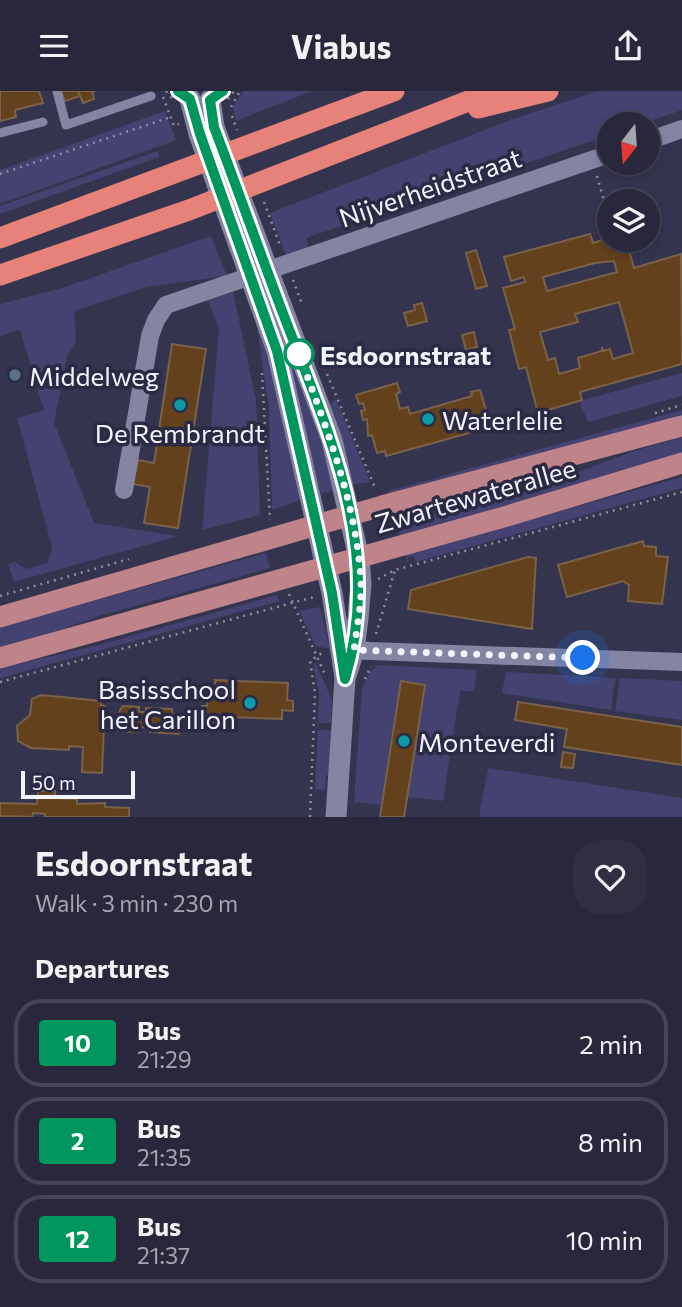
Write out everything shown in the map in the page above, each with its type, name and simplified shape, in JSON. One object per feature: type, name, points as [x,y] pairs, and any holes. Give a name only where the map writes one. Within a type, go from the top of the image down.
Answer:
[{"type":"highway","points":[[345,109],[379,91]]},
{"type":"highway","points":[[0,238],[176,175],[249,140],[394,91]]},
{"type":"highway","points":[[0,275],[266,186],[405,125],[494,91]]},
{"type":"highway","points":[[405,125],[548,91]]},
{"type":"main road","name":"Zwartewaterallee","points":[[0,617],[316,525],[682,426]]},
{"type":"main road","name":"Zwartewaterallee","points":[[0,658],[359,558],[682,463]]},
{"type":"street","points":[[195,96],[200,134],[268,270],[332,440],[359,558],[361,584],[347,650],[336,817]]},
{"type":"street","points":[[660,137],[682,129]]},
{"type":"street","name":"Nijverheidstraat","points":[[124,490],[156,320],[166,305],[597,158]]},
{"type":"street","points":[[268,270],[277,351],[325,567],[347,650]]},
{"type":"street","points":[[347,650],[682,662]]},
{"type":"lane","points":[[57,91],[66,125],[151,96]]},
{"type":"lane","points":[[0,134],[43,122]]},
{"type":"path","points":[[161,91],[174,126],[180,123]]},
{"type":"path","points":[[166,91],[195,96]]},
{"type":"path","points":[[240,91],[230,110],[249,140]]},
{"type":"path","points":[[0,174],[171,117]]},
{"type":"path","points":[[266,186],[268,270],[304,310]]},
{"type":"path","points":[[262,371],[272,538]]},
{"type":"path","points":[[284,579],[343,711]]},
{"type":"path","points":[[310,817],[315,693],[310,661],[316,654]]},
{"type":"shaded area","points":[[243,91],[312,91],[236,121],[233,107]]},
{"type":"shaded area","points":[[598,91],[682,91],[682,110],[660,118],[660,112],[597,112],[597,139],[306,238],[309,249],[287,257],[270,213],[513,119]]},
{"type":"shaded area","points":[[165,111],[176,140],[0,204],[0,170]]},
{"type":"shaded area","points":[[158,151],[159,157],[0,214],[0,206]]},
{"type":"shaded area","points":[[211,236],[227,276],[146,287],[74,311],[76,341],[67,356],[54,423],[94,523],[178,536],[14,582],[8,564],[15,562],[26,569],[48,563],[52,547],[17,418],[44,410],[20,330],[0,336],[0,304],[62,288]]},
{"type":"shaded area","points":[[265,283],[339,489],[321,494]]},
{"type":"shaded area","points":[[252,291],[303,499],[272,510],[269,409]]},
{"type":"shaded area","points":[[233,292],[256,400],[260,515],[202,530],[219,328],[208,300]]},
{"type":"shaded area","points":[[682,373],[682,396],[588,422],[579,401]]},
{"type":"shaded area","points":[[336,399],[370,482],[352,485],[328,406]]},
{"type":"shaded area","points":[[682,410],[682,420],[390,497],[388,491]]},
{"type":"shaded area","points":[[682,437],[682,460],[401,539],[397,524],[571,475],[634,451]]},
{"type":"shaded area","points":[[682,477],[682,488],[416,562],[414,556],[408,557],[408,564],[405,554]]},
{"type":"shaded area","points":[[266,553],[270,568],[99,616],[0,651],[0,627]]},
{"type":"shaded area","points":[[277,595],[279,601],[0,678],[0,668],[99,645]]},
{"type":"shaded area","points":[[320,607],[330,649],[316,646],[299,611]]},
{"type":"shaded area","points":[[316,664],[332,700],[331,723],[318,723],[319,693],[313,665]]},
{"type":"shaded area","points":[[378,665],[477,670],[474,691],[460,691],[443,801],[407,797],[425,685],[402,681],[382,805],[354,802],[362,689],[370,672]]},
{"type":"shaded area","points":[[506,672],[616,678],[611,710],[502,693]]},
{"type":"shaded area","points":[[620,678],[682,681],[682,720],[615,711]]},
{"type":"shaded area","points":[[318,730],[331,730],[331,771],[326,776],[325,790],[315,789]]},
{"type":"shaded area","points":[[488,768],[682,798],[682,817],[479,817]]},
{"type":"building","points":[[0,91],[39,91],[43,103],[15,110],[16,117],[0,121]]},
{"type":"building","points":[[61,91],[78,91],[80,96],[65,101]]},
{"type":"building","points":[[78,91],[95,91],[92,92],[94,99],[83,103]]},
{"type":"building","points":[[590,234],[593,243],[597,242],[597,252],[629,252],[634,268],[681,254],[682,364],[580,392],[582,400],[538,413],[526,367],[519,369],[509,330],[515,329],[503,288],[525,282],[524,277],[511,281],[504,257]],"holes":[[[614,261],[617,272],[547,291],[543,277],[595,263]],[[619,302],[633,353],[613,359],[610,349],[603,351],[602,347],[602,351],[578,358],[580,368],[559,374],[555,358],[548,360],[540,332],[578,322],[575,314]]]},
{"type":"building","points":[[476,250],[487,286],[476,289],[466,253]]},
{"type":"building","points":[[422,303],[427,321],[408,326],[404,313],[415,310],[414,305]]},
{"type":"building","points":[[474,332],[477,347],[466,350],[462,335]]},
{"type":"building","name":"De Rembrandt","points":[[172,344],[206,349],[178,528],[144,523],[150,487],[133,484],[138,460],[154,463]]},
{"type":"building","name":"Waterlelie","points":[[397,383],[400,392],[396,394],[400,409],[408,407],[410,414],[472,396],[471,392],[480,390],[491,427],[386,456],[385,451],[377,453],[372,435],[368,436],[367,419],[363,420],[363,403],[359,404],[356,395]]},
{"type":"building","points":[[643,541],[644,546],[656,547],[656,556],[668,557],[662,604],[628,601],[629,585],[623,581],[567,597],[558,565]]},
{"type":"building","points":[[528,557],[536,558],[532,629],[408,609],[411,590]]},
{"type":"building","name":"Basisschool het Carillon","points":[[215,680],[288,683],[287,700],[293,701],[293,711],[282,710],[282,719],[232,717],[232,724],[201,722],[202,706],[207,706],[208,688],[215,688]]},
{"type":"building","name":"Monteverdi","points":[[401,681],[425,685],[404,817],[380,817]]},
{"type":"building","points":[[41,695],[101,701],[101,705],[105,706],[102,773],[82,772],[83,747],[69,746],[69,750],[31,748],[18,741],[17,726],[30,715],[32,699]]},
{"type":"building","points":[[518,702],[682,727],[682,765],[564,747],[567,729],[515,720]]},
{"type":"building","points":[[123,706],[139,707],[139,712],[146,712],[146,708],[172,709],[172,714],[180,714],[179,734],[150,732],[150,728],[138,727],[138,732],[118,731],[120,710]]},
{"type":"building","points":[[563,752],[575,754],[573,768],[561,767]]},
{"type":"building","points":[[38,791],[55,791],[55,798],[77,799],[77,804],[105,803],[105,807],[129,808],[129,817],[45,817],[45,814],[33,813],[32,817],[0,816],[0,803],[37,804]]},
{"type":"bus line","name":"10","points":[[178,91],[190,99],[277,351],[332,593],[345,679],[354,650],[361,584],[359,558],[347,497],[332,440],[214,127],[210,100],[223,91]]},
{"type":"place","name":"Esdoornstraat","points":[[299,354]]},
{"type":"place","name":"Middelweg","points":[[15,375]]},
{"type":"place","name":"De Rembrandt","points":[[180,405]]},
{"type":"place","name":"Waterlelie","points":[[428,419]]},
{"type":"place","name":"Basisschool het Carillon","points":[[250,703]]},
{"type":"place","name":"Monteverdi","points":[[404,741]]},
{"type":"route","points":[[299,354],[332,440],[359,558],[361,584],[354,650],[583,658]]}]
